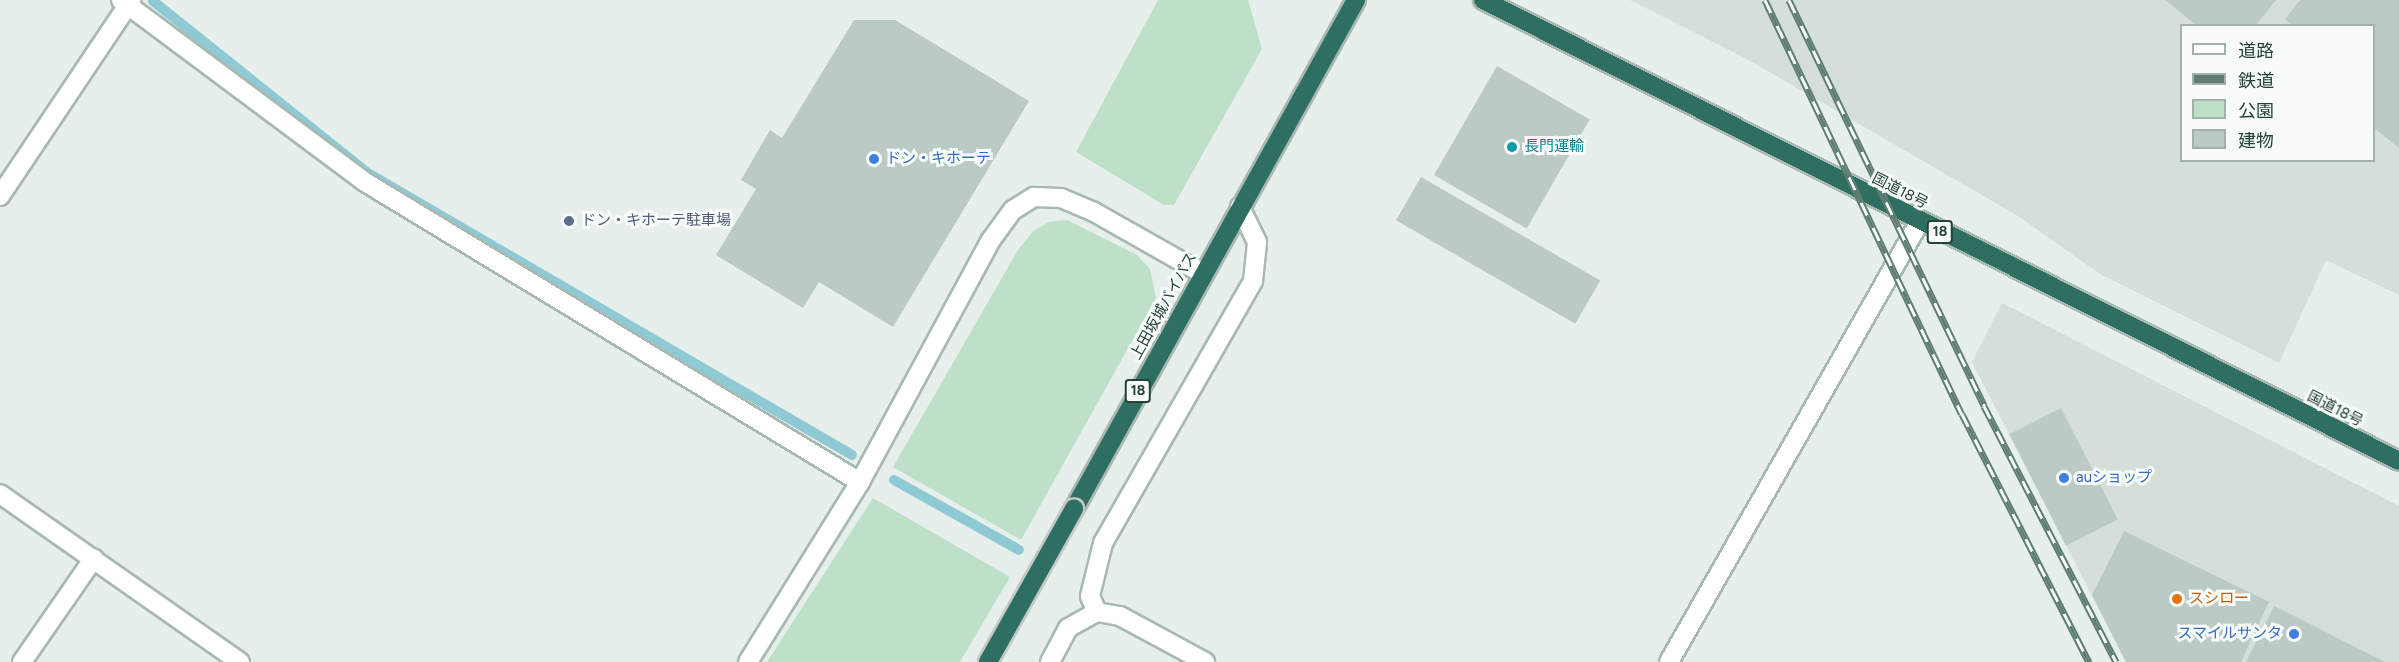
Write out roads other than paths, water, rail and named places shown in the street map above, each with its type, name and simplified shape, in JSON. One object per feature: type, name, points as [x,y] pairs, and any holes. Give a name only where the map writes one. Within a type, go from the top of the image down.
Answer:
[{"type":"highway","name":"上田坂城バイパス","points":[[988,662],[1202,273],[1356,0]]},
{"type":"highway","name":"国道18号","points":[[1483,0],[2399,461]]},
{"type":"street","points":[[0,196],[126,2],[365,182],[860,482]]},
{"type":"street","points":[[748,662],[860,482],[991,240],[1013,210],[1034,197],[1060,198],[1094,212],[1202,273]]},
{"type":"street","points":[[1097,612],[1090,596],[1102,543],[1253,281],[1257,242],[1240,207]]},
{"type":"street","points":[[1669,662],[1920,221]]},
{"type":"street","points":[[0,494],[240,662]]},
{"type":"street","points":[[22,662],[94,558]]},
{"type":"street","points":[[1050,662],[1068,628],[1097,612],[1120,616],[1205,662]]},
{"type":"waterway","points":[[153,1],[368,173],[852,455]]},
{"type":"waterway","points":[[894,480],[1019,550]]},
{"type":"railway","points":[[1765,0],[1962,414],[2089,662]]},
{"type":"railway","points":[[1789,0],[1984,406],[2116,662]]},
{"type":"place","name":"長門運輸","points":[[1512,147]]},
{"type":"place","name":"ドン・キホーテ","points":[[874,159]]},
{"type":"place","name":"ドン・キホーテ駐車場","points":[[569,221]]},
{"type":"place","name":"auショップ","points":[[2064,478]]},
{"type":"place","name":"スシロー","points":[[2177,599]]},
{"type":"place","name":"スマイルサンタ","points":[[2294,634]]}]
